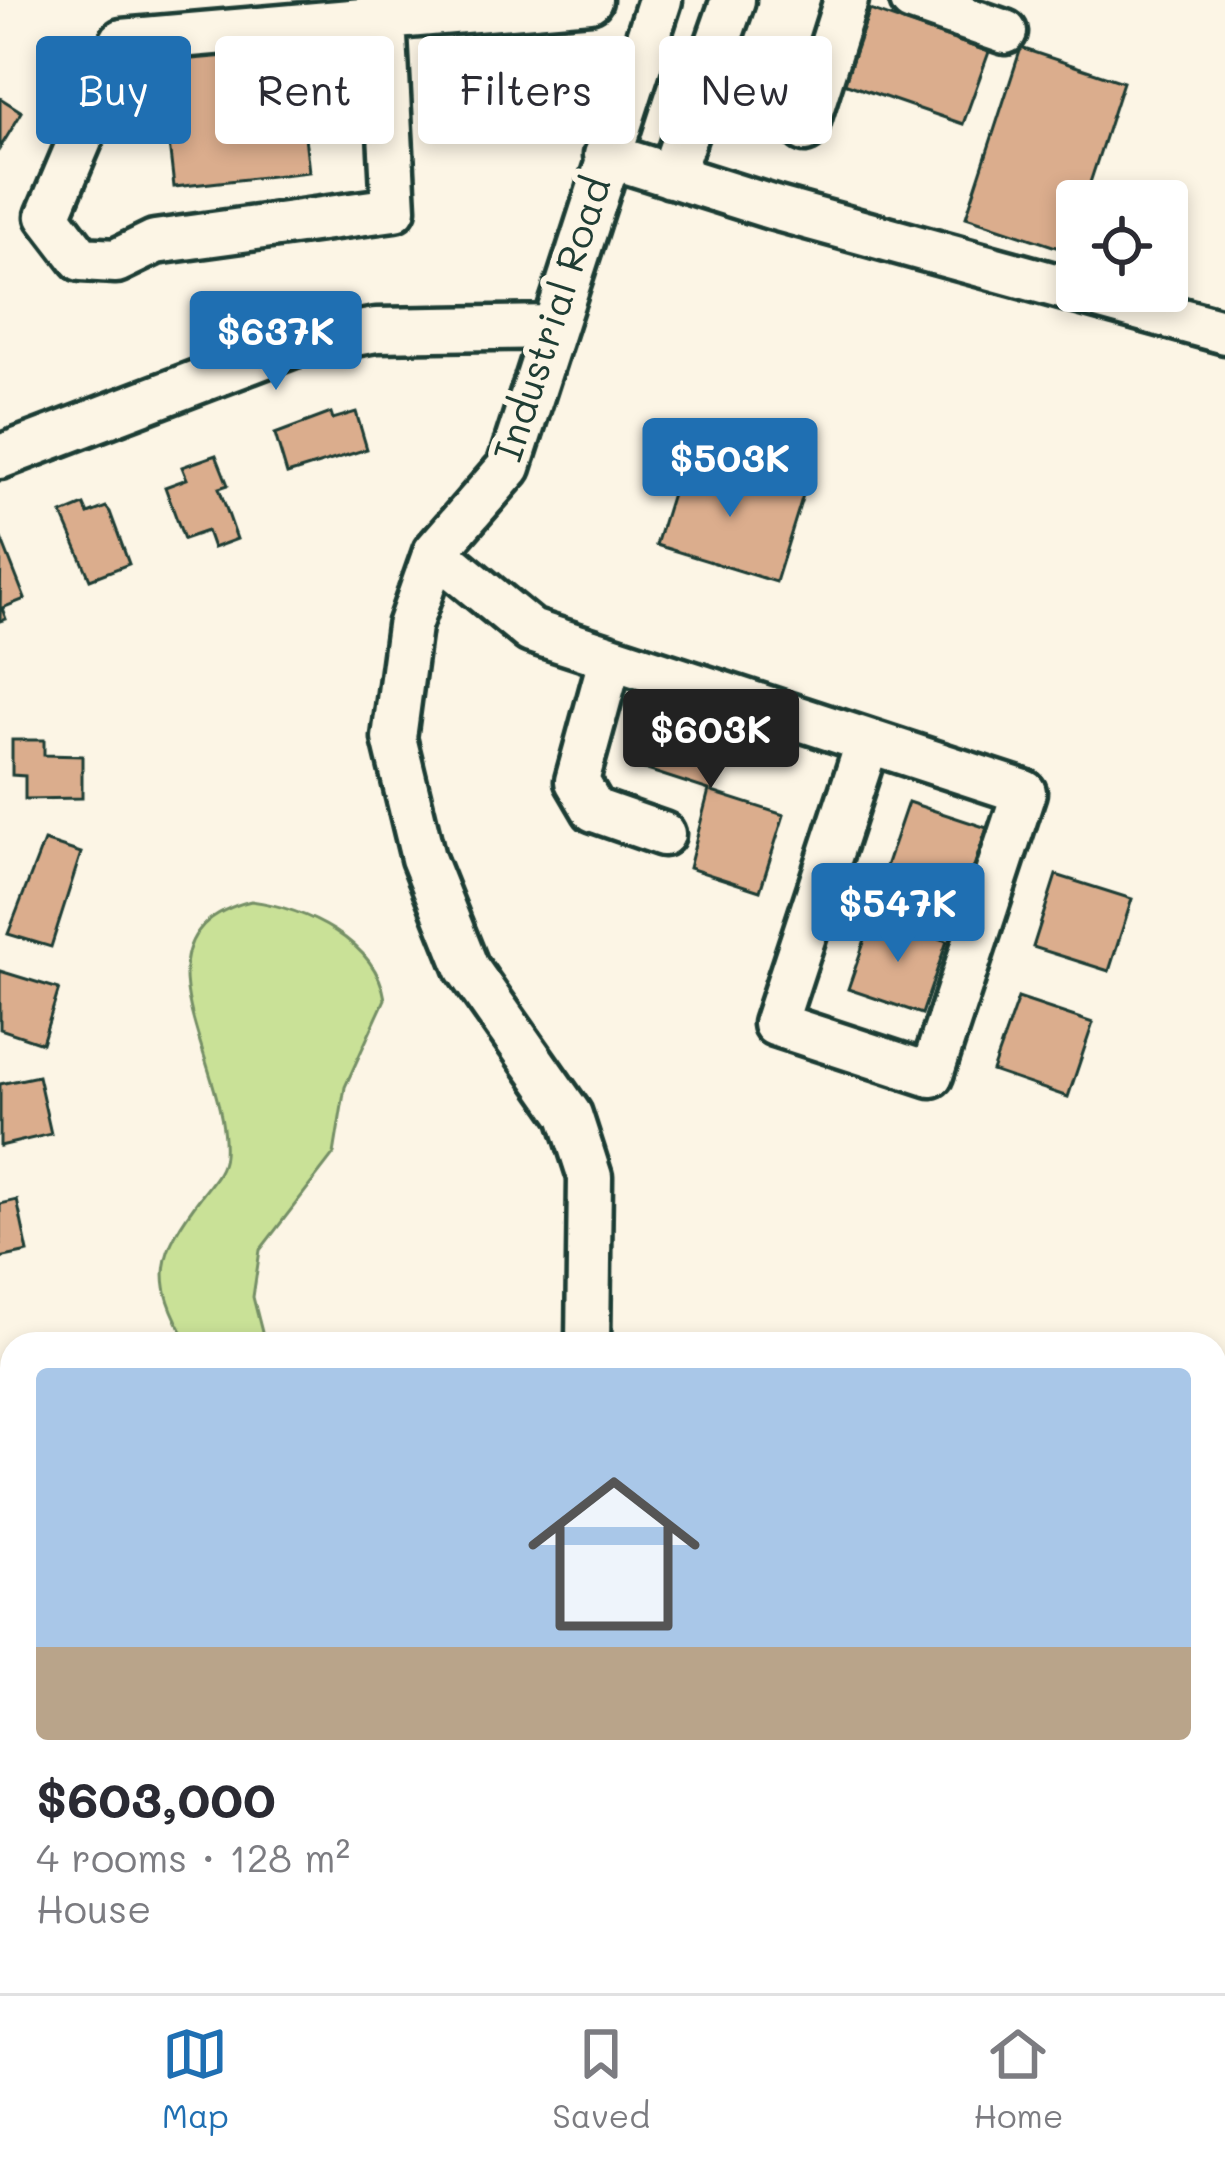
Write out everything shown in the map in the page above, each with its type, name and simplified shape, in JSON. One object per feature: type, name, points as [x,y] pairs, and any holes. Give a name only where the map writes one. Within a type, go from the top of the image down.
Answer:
[{"type":"street","points":[[384,18],[394,209],[155,242],[116,261],[81,259],[62,240],[48,216],[122,41],[384,18],[590,0]]},
{"type":"street","name":"Industrial Road","points":[[436,552],[508,467],[660,0]]},
{"type":"street","points":[[671,176],[733,0]]},
{"type":"street","points":[[832,44],[846,0]]},
{"type":"street","points":[[912,0],[1005,32]]},
{"type":"street","points":[[606,155],[1225,332]]},
{"type":"street","points":[[0,457],[294,345],[376,330],[553,328]]},
{"type":"street","points":[[587,1332],[590,1177],[570,1115],[467,968],[423,858],[394,738],[409,626],[436,552],[530,631],[868,741],[1024,792],[931,1075],[775,1024],[868,741]]},
{"type":"street","points":[[610,657],[577,781],[594,810],[663,834]]},
{"type":"green space","points":[[251,901],[315,920],[353,944],[368,960],[385,999],[345,1087],[334,1154],[260,1250],[253,1297],[262,1332],[183,1332],[165,1284],[168,1251],[222,1166],[224,1155],[222,1120],[190,1007],[186,972],[192,942],[212,918]]},
{"type":"building","points":[[870,10],[989,52],[963,124],[844,83]]},
{"type":"building","points":[[1021,48],[1123,82],[1091,180],[1056,180],[1056,247],[966,217]]},
{"type":"building","points":[[215,49],[215,144],[306,144],[309,172],[174,187],[169,144],[191,144],[191,51]]},
{"type":"building","points":[[0,98],[22,112],[0,148]]},
{"type":"building","points":[[356,412],[367,449],[287,474],[275,434],[331,413],[333,419]]},
{"type":"building","points":[[216,455],[228,485],[219,488],[237,539],[213,548],[207,531],[184,539],[165,487],[187,479],[182,467]]},
{"type":"building","points":[[683,458],[803,495],[776,582],[656,545]]},
{"type":"building","points":[[84,505],[88,514],[106,507],[110,512],[129,564],[90,579],[62,514]]},
{"type":"building","points":[[1,538],[25,599],[2,608],[6,619],[0,621]]},
{"type":"building","points":[[663,693],[737,717],[712,792],[784,815],[760,891],[689,868],[709,790],[635,766]]},
{"type":"building","points":[[12,740],[44,740],[44,755],[82,756],[82,798],[25,799],[25,776],[12,775]]},
{"type":"building","points":[[908,802],[987,828],[962,902],[883,875]]},
{"type":"building","points":[[44,841],[81,853],[51,947],[8,934]]},
{"type":"building","points":[[1056,875],[1132,899],[1109,971],[1033,947]]},
{"type":"building","points":[[873,916],[947,941],[922,1014],[848,989]]},
{"type":"building","points":[[0,971],[59,989],[42,1043],[0,1029]]},
{"type":"building","points":[[1018,998],[1093,1023],[1068,1097],[992,1071]]},
{"type":"building","points":[[38,1076],[51,1134],[0,1146],[0,1084]]},
{"type":"building","points":[[17,1200],[28,1252],[0,1258],[0,1204]]}]
